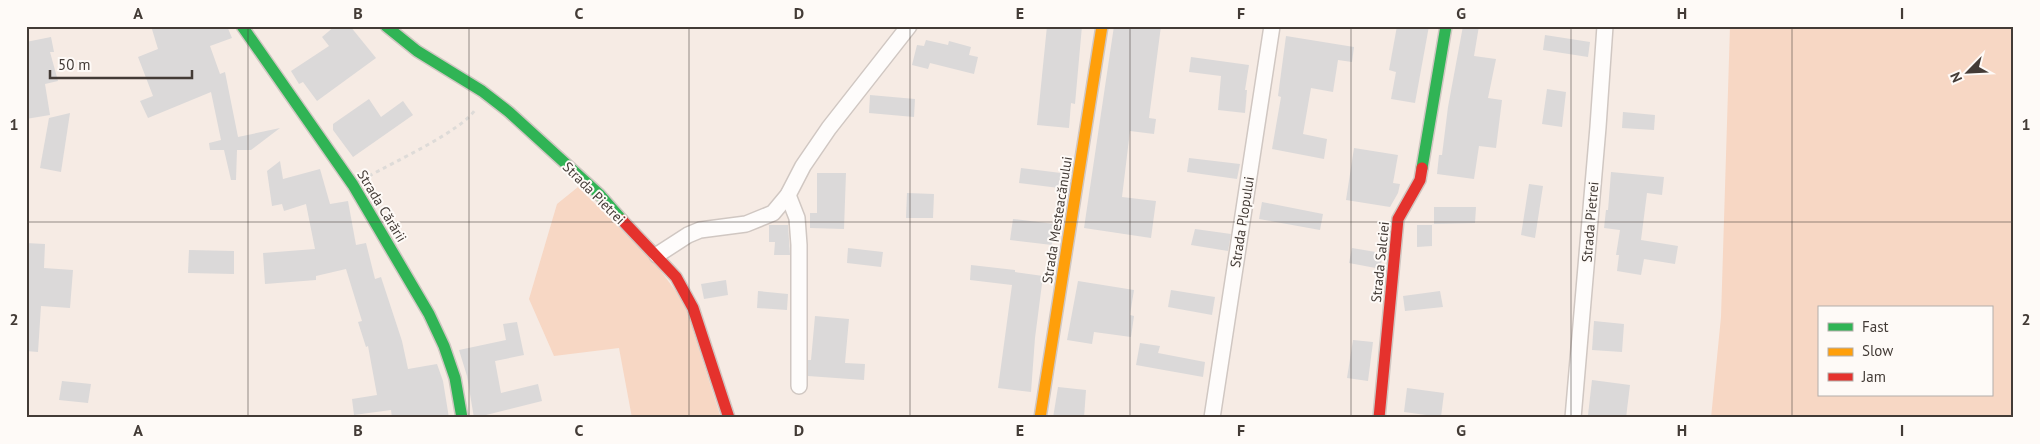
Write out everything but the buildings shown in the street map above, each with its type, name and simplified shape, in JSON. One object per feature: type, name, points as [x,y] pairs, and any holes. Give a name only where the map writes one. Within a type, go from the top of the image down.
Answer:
[{"type":"street","name":"Strada Cărării","points":[[242,26],[353,185],[433,322],[455,378],[462,418]]},
{"type":"street","name":"Strada Pietrei","points":[[386,26],[417,51],[482,91],[515,117],[570,168],[657,255],[676,277],[693,308],[728,418]]},
{"type":"street","points":[[657,255],[677,241],[700,230],[746,224],[773,213],[788,195],[803,166],[829,128],[908,26]]},
{"type":"street","name":"Strada Mesteacănului","points":[[1040,418],[1102,26]]},
{"type":"street","name":"Strada Plopului","points":[[1212,418],[1272,26]]},
{"type":"street","name":"Strada Salciei","points":[[1379,418],[1398,219],[1420,180],[1446,26]]},
{"type":"street","name":"Strada Pietrei","points":[[1573,418],[1605,26]]},
{"type":"street","points":[[788,195],[796,218],[799,245],[798,386]]},
{"type":"path","points":[[353,185],[456,127],[470,117],[482,91]]},
{"type":"shaded area","points":[[1730,26],[2014,26],[2014,418],[1711,418],[1721,317]]},
{"type":"shaded area","points":[[578,187],[654,262],[684,302],[721,418],[632,418],[619,348],[554,356],[529,299],[557,204]]},
{"type":"traffic: fast","points":[[242,26],[353,185],[429,314],[444,346],[455,378],[462,418]]},
{"type":"traffic: fast","points":[[386,26],[417,51],[482,91],[509,112],[599,194],[622,220]]},
{"type":"traffic: fast","points":[[1422,168],[1446,26]]},
{"type":"traffic: slow","points":[[1040,418],[1102,26]]},
{"type":"traffic: jam","points":[[1379,418],[1398,219],[1420,180],[1422,168]]},
{"type":"traffic: jam","points":[[622,220],[676,277],[693,308],[729,418]]}]
